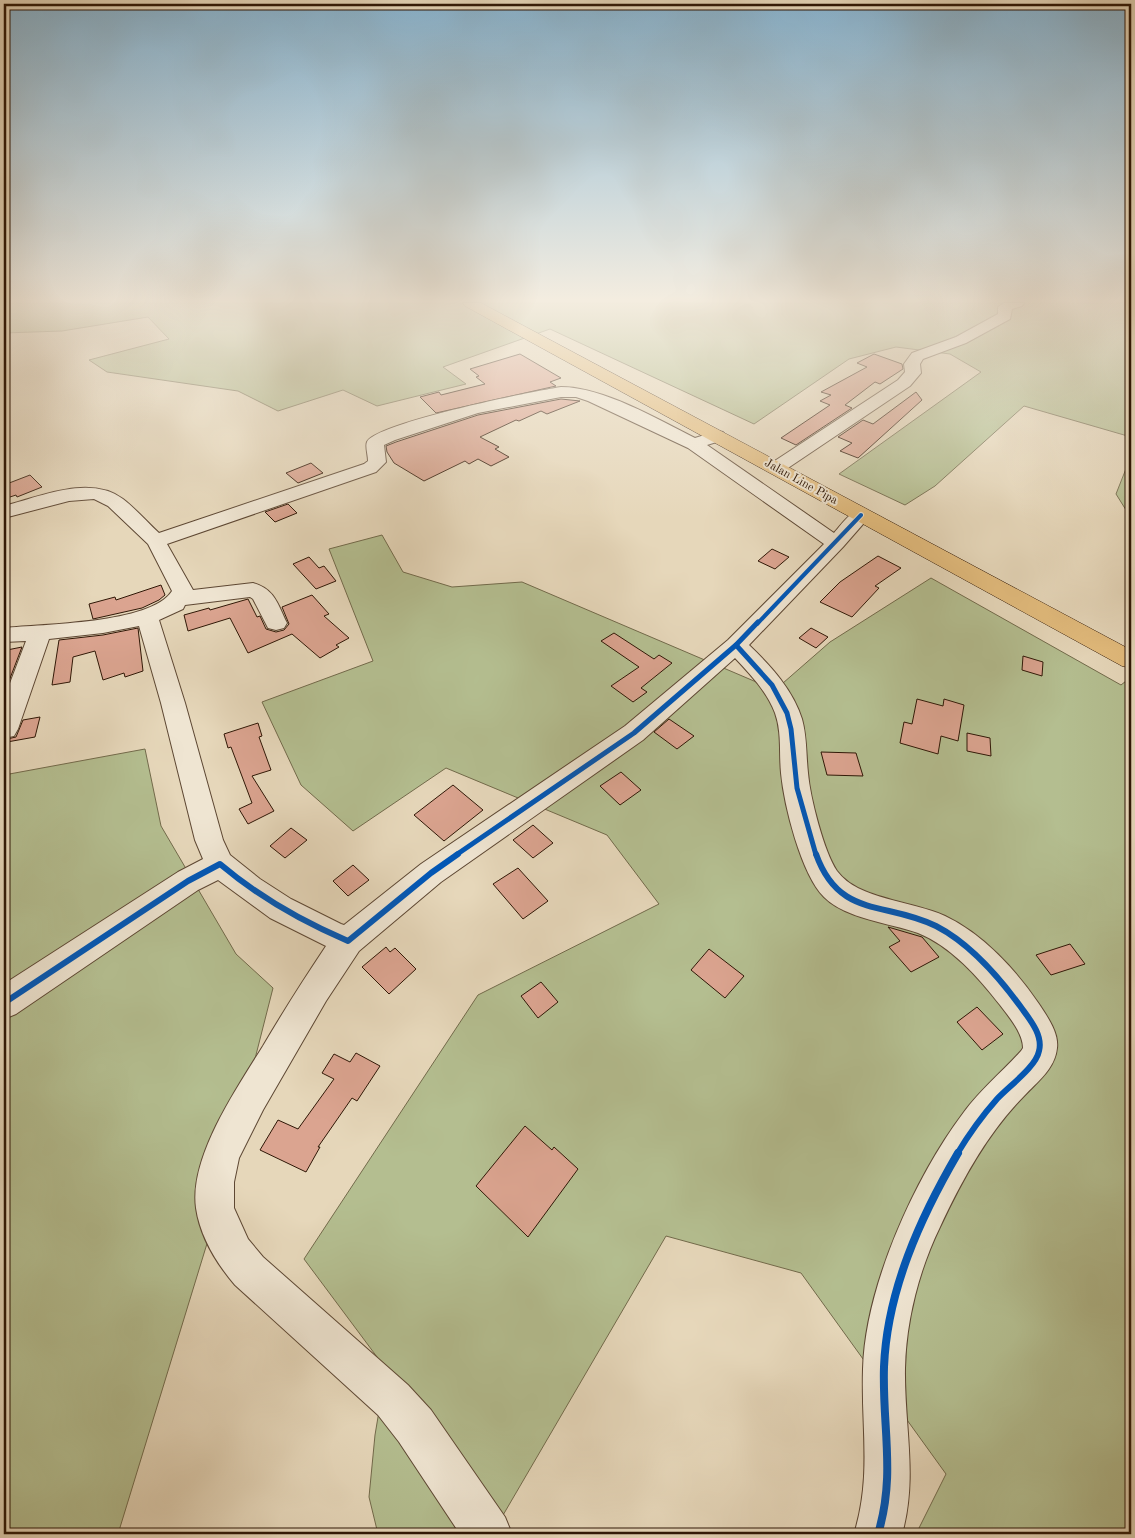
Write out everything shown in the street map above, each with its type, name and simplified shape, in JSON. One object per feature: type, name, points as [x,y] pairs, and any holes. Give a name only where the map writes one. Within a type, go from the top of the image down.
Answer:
[{"type":"main road","name":"Jalan Line Pipa","points":[[603,375],[1131,660]]},
{"type":"street","points":[[776,468],[904,383],[911,375]]},
{"type":"street","points":[[156,541],[370,468],[377,462],[375,443],[392,433],[537,395],[567,391],[583,394],[637,416],[694,444],[836,542]]},
{"type":"street","points":[[694,444],[717,436]]},
{"type":"street","points":[[4,512],[68,495],[96,493],[105,495],[156,541],[183,591],[180,599],[167,610],[147,617],[108,626],[4,635]]},
{"type":"street","points":[[488,1534],[415,1426],[394,1400],[249,1271],[234,1253],[222,1230],[215,1208],[215,1182],[222,1154],[251,1098],[315,990],[348,941],[431,873],[626,738],[736,645],[861,515]]},
{"type":"street","points":[[180,599],[252,590],[262,595],[276,622]]},
{"type":"street","points":[[147,617],[173,703],[209,840],[220,864],[246,886],[292,917],[348,941]]},
{"type":"street","points":[[5,729],[40,633]]},
{"type":"street","points":[[736,645],[778,693],[788,715],[795,781],[814,846],[828,882],[836,890],[852,899],[934,925],[961,942],[987,967],[1019,1005],[1034,1026],[1040,1042],[1037,1057],[1028,1069],[1002,1093],[966,1138],[919,1228],[903,1272],[890,1320],[884,1367],[889,1483],[878,1534]]},
{"type":"street","points":[[4,1003],[188,881],[220,864]]},
{"type":"green space","points":[[126,375],[454,375],[466,384],[377,406],[343,390],[278,411],[238,391]]},
{"type":"green space","points":[[648,375],[826,375],[754,424]]},
{"type":"green space","points":[[977,375],[1131,375],[1131,437],[1024,406],[935,486],[905,505],[839,474]]},
{"type":"green space","points":[[1131,456],[1131,518],[1116,494]]},
{"type":"green space","points":[[382,535],[403,572],[452,587],[522,582],[775,690],[830,642],[931,578],[1121,685],[1131,677],[1131,1534],[916,1534],[946,1474],[801,1273],[666,1236],[492,1534],[378,1534],[369,1497],[375,1435],[386,1369],[304,1259],[478,995],[659,904],[607,835],[446,768],[353,831],[301,785],[262,702],[373,661],[329,549]]},
{"type":"green space","points":[[145,749],[161,826],[236,954],[273,988],[213,1224],[118,1534],[4,1534],[4,775]]},
{"type":"building","points":[[477,375],[555,375],[561,378],[550,382],[556,386],[436,413],[420,397],[439,392],[441,395],[485,384],[476,377],[479,376]]},
{"type":"building","points":[[853,375],[894,375],[880,384],[875,382],[845,405],[852,408],[796,445],[781,438],[830,405],[820,401],[831,395],[821,392]]},
{"type":"building","points":[[916,392],[922,400],[858,458],[840,451],[852,443],[838,437],[863,420],[873,424]]},
{"type":"building","points":[[561,399],[580,401],[547,414],[541,411],[519,421],[516,420],[480,437],[499,447],[495,449],[509,457],[491,466],[478,459],[469,464],[465,461],[424,481],[394,463],[387,452],[386,446],[478,415]]},
{"type":"building","points":[[311,463],[323,473],[298,483],[286,473]]},
{"type":"building","points":[[30,475],[42,487],[17,497],[16,495],[4,499],[4,485]]},
{"type":"building","points":[[288,504],[297,513],[275,522],[265,512]]},
{"type":"building","points":[[772,549],[789,557],[775,569],[758,561]]},
{"type":"building","points":[[878,556],[901,568],[875,586],[879,588],[852,617],[820,602],[840,582]]},
{"type":"building","points":[[309,557],[319,568],[324,566],[336,581],[316,589],[293,564]]},
{"type":"building","points":[[161,585],[165,595],[159,600],[142,608],[93,619],[89,604],[115,597],[116,600]]},
{"type":"building","points":[[312,595],[329,614],[324,616],[349,638],[336,645],[339,647],[320,658],[292,634],[248,653],[230,618],[188,631],[184,615],[248,599],[257,617],[260,616],[266,629],[276,632],[284,630],[289,624],[282,607]]},
{"type":"building","points":[[138,628],[143,671],[125,677],[124,673],[103,680],[95,651],[73,657],[70,682],[52,685],[59,640],[103,635]]},
{"type":"building","points":[[811,628],[828,637],[816,648],[799,638]]},
{"type":"building","points":[[614,633],[654,659],[659,655],[672,663],[641,688],[647,692],[633,702],[611,686],[639,667],[601,641]]},
{"type":"building","points":[[22,647],[4,694],[4,665],[7,650]]},
{"type":"building","points":[[1023,656],[1043,662],[1042,676],[1022,670]]},
{"type":"building","points":[[917,699],[943,706],[944,699],[964,705],[958,741],[941,736],[938,754],[900,743],[904,722],[912,724]]},
{"type":"building","points":[[40,717],[35,737],[7,742],[7,739],[16,737],[23,720]]},
{"type":"building","points":[[669,719],[694,736],[677,749],[654,732]]},
{"type":"building","points":[[258,723],[262,736],[259,737],[271,770],[252,776],[274,811],[248,824],[239,809],[252,803],[231,747],[228,748],[224,734]]},
{"type":"building","points":[[967,733],[990,738],[991,756],[967,751]]},
{"type":"building","points":[[821,752],[856,753],[863,776],[827,775]]},
{"type":"building","points":[[621,772],[641,790],[620,805],[600,786]]},
{"type":"building","points":[[453,785],[483,810],[444,841],[414,815]]},
{"type":"building","points":[[533,825],[553,843],[533,858],[513,840]]},
{"type":"building","points":[[291,828],[307,840],[285,858],[270,846]]},
{"type":"building","points":[[353,865],[369,880],[348,896],[333,881]]},
{"type":"building","points":[[518,868],[548,901],[523,919],[493,884]]},
{"type":"building","points":[[888,927],[922,937],[939,957],[911,972],[889,947],[900,941]]},
{"type":"building","points":[[1070,944],[1085,964],[1051,975],[1036,955]]},
{"type":"building","points":[[386,947],[390,952],[395,948],[416,969],[389,994],[362,967]]},
{"type":"building","points":[[709,949],[744,976],[725,998],[691,970]]},
{"type":"building","points":[[541,982],[558,1002],[538,1018],[521,996]]},
{"type":"building","points":[[977,1007],[1003,1034],[982,1050],[957,1022]]},
{"type":"building","points":[[356,1053],[380,1066],[357,1101],[352,1098],[318,1147],[320,1147],[306,1172],[260,1150],[278,1120],[298,1129],[334,1079],[322,1073],[334,1054],[350,1062]]},
{"type":"building","points":[[525,1126],[552,1150],[554,1147],[578,1169],[528,1237],[476,1186]]},
{"type":"cycle path","points":[[4,1003],[188,881],[220,864],[249,888],[280,908],[313,926],[348,941],[431,873],[634,733],[736,645],[861,515]]},
{"type":"cycle path","points":[[736,645],[772,685],[787,713],[790,721],[795,778],[800,801],[812,845],[827,880],[836,890],[848,897],[877,908],[923,921],[949,934],[963,944],[991,971],[1017,1001],[1035,1029],[1040,1042],[1040,1049],[1036,1059],[993,1104],[959,1151],[922,1222],[908,1256],[896,1294],[885,1350],[884,1389],[888,1473],[884,1514],[878,1534]]}]
